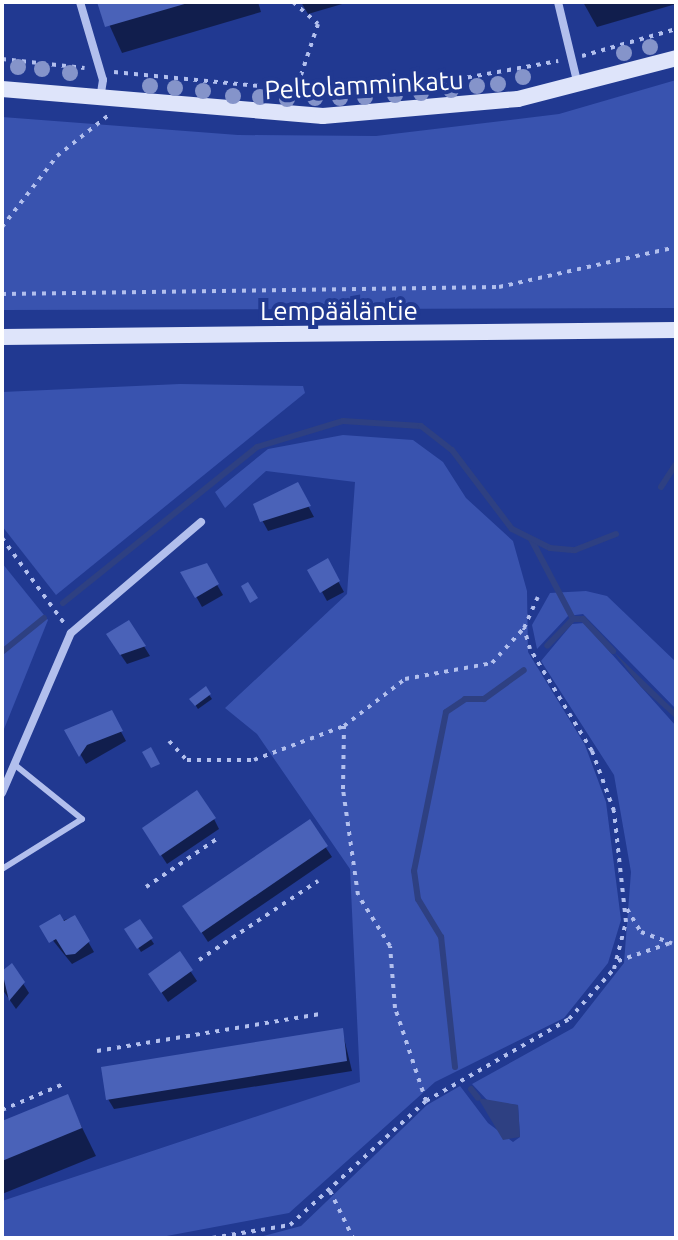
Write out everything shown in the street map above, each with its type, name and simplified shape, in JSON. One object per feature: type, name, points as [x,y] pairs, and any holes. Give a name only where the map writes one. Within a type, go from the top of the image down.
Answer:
[{"type":"street","points":[[80,2],[100,70],[99,99]]},
{"type":"street","points":[[558,2],[578,85]]},
{"type":"street","name":"Peltolamminkatu","points":[[2,89],[122,102],[323,116],[463,106],[578,85],[676,58]]},
{"type":"street","name":"Lempääläntie","points":[[2,337],[676,330]]},
{"type":"street","points":[[2,793],[71,633],[201,522]]},
{"type":"lane","points":[[2,869],[82,819],[15,765]]},
{"type":"path","points":[[293,2],[318,24],[296,90]]},
{"type":"path","points":[[2,59],[296,90],[448,81],[571,58],[676,29]]},
{"type":"path","points":[[2,227],[57,156],[122,102]]},
{"type":"path","points":[[2,294],[499,287],[676,247]]},
{"type":"path","points":[[2,538],[71,633]]},
{"type":"path","points":[[169,741],[187,760],[254,760],[344,726],[405,679],[492,663],[524,628],[538,597]]},
{"type":"path","points":[[524,628],[540,669],[592,751],[614,811],[625,907],[618,961]]},
{"type":"path","points":[[344,726],[343,789],[358,895],[390,946],[395,1008],[426,1101]]},
{"type":"path","points":[[146,887],[218,838]]},
{"type":"path","points":[[199,960],[318,881]]},
{"type":"path","points":[[625,907],[641,932],[674,942]]},
{"type":"path","points":[[179,1238],[211,1238],[290,1225],[426,1101],[569,1019],[618,961],[674,942]]},
{"type":"path","points":[[97,1051],[320,1014]]},
{"type":"path","points":[[2,1110],[66,1083]]},
{"type":"path","points":[[330,1191],[353,1238]]},
{"type":"shaded area","points":[[676,80],[676,308],[2,310],[2,117],[238,135],[376,136],[559,114]]},
{"type":"shaded area","points":[[180,384],[303,386],[305,393],[56,595],[2,526],[2,392]]},
{"type":"shaded area","points":[[343,435],[413,440],[443,462],[466,498],[513,541],[527,591],[528,652],[585,745],[606,802],[621,920],[608,963],[564,1018],[435,1082],[289,1213],[156,1238],[2,1238],[2,1201],[360,1082],[350,869],[257,734],[225,708],[347,594],[355,482],[266,471],[225,508],[215,492],[268,449]]},
{"type":"shaded area","points":[[2,563],[48,620],[2,734]]},
{"type":"shaded area","points":[[586,591],[607,596],[676,662],[676,709],[583,614],[568,616],[537,649],[532,625],[550,593]]},
{"type":"shaded area","points":[[584,623],[676,726],[676,1238],[256,1238],[301,1226],[427,1105],[460,1086],[488,1123],[513,1142],[520,1137],[518,1105],[489,1102],[472,1084],[573,1028],[624,963],[631,872],[614,775],[541,661],[572,624]]},
{"type":"shaded area","points":[[613,651],[676,712],[676,719],[641,687]]},
{"type":"shaded area","points":[[478,1098],[518,1105],[520,1137],[503,1140]]},
{"type":"building","points":[[97,2],[188,2],[188,3],[105,27]]},
{"type":"building","points":[[298,482],[311,506],[260,522],[253,504]]},
{"type":"building","points":[[328,558],[340,581],[320,593],[307,570]]},
{"type":"building","points":[[207,563],[219,584],[195,598],[180,572]]},
{"type":"building","points":[[248,582],[258,598],[250,603],[241,586]]},
{"type":"building","points":[[129,620],[146,646],[120,655],[106,634]]},
{"type":"building","points":[[206,686],[211,694],[195,706],[189,699]]},
{"type":"building","points":[[112,710],[123,731],[87,745],[79,757],[64,730]]},
{"type":"building","points":[[151,747],[160,764],[151,768],[142,752]]},
{"type":"building","points":[[197,790],[216,818],[160,856],[142,828]]},
{"type":"building","points":[[310,819],[328,846],[201,933],[182,906]]},
{"type":"building","points":[[60,914],[64,921],[75,915],[90,941],[75,954],[66,955],[56,939],[49,943],[39,926]]},
{"type":"building","points":[[140,919],[153,938],[137,949],[124,929]]},
{"type":"building","points":[[180,951],[193,970],[161,993],[148,974]]},
{"type":"building","points":[[12,963],[25,982],[9,1001],[2,971]]},
{"type":"building","points":[[343,1028],[347,1061],[106,1100],[101,1067]]},
{"type":"building","points":[[68,1094],[82,1128],[2,1161],[2,1121]]},
{"type":"waterway","points":[[63,603],[257,447],[343,421],[421,426],[452,450],[512,529],[550,548],[575,550],[616,534]]},
{"type":"waterway","points":[[661,487],[676,464]]},
{"type":"waterway","points":[[531,539],[573,619],[547,646]]},
{"type":"waterway","points":[[2,652],[44,618]]},
{"type":"waterway","points":[[573,619],[583,619],[613,651]]},
{"type":"waterway","points":[[455,1067],[441,937],[418,899],[414,871],[446,712],[465,699],[484,699],[524,670]]},
{"type":"waterway","points":[[471,1089],[478,1098]]}]
